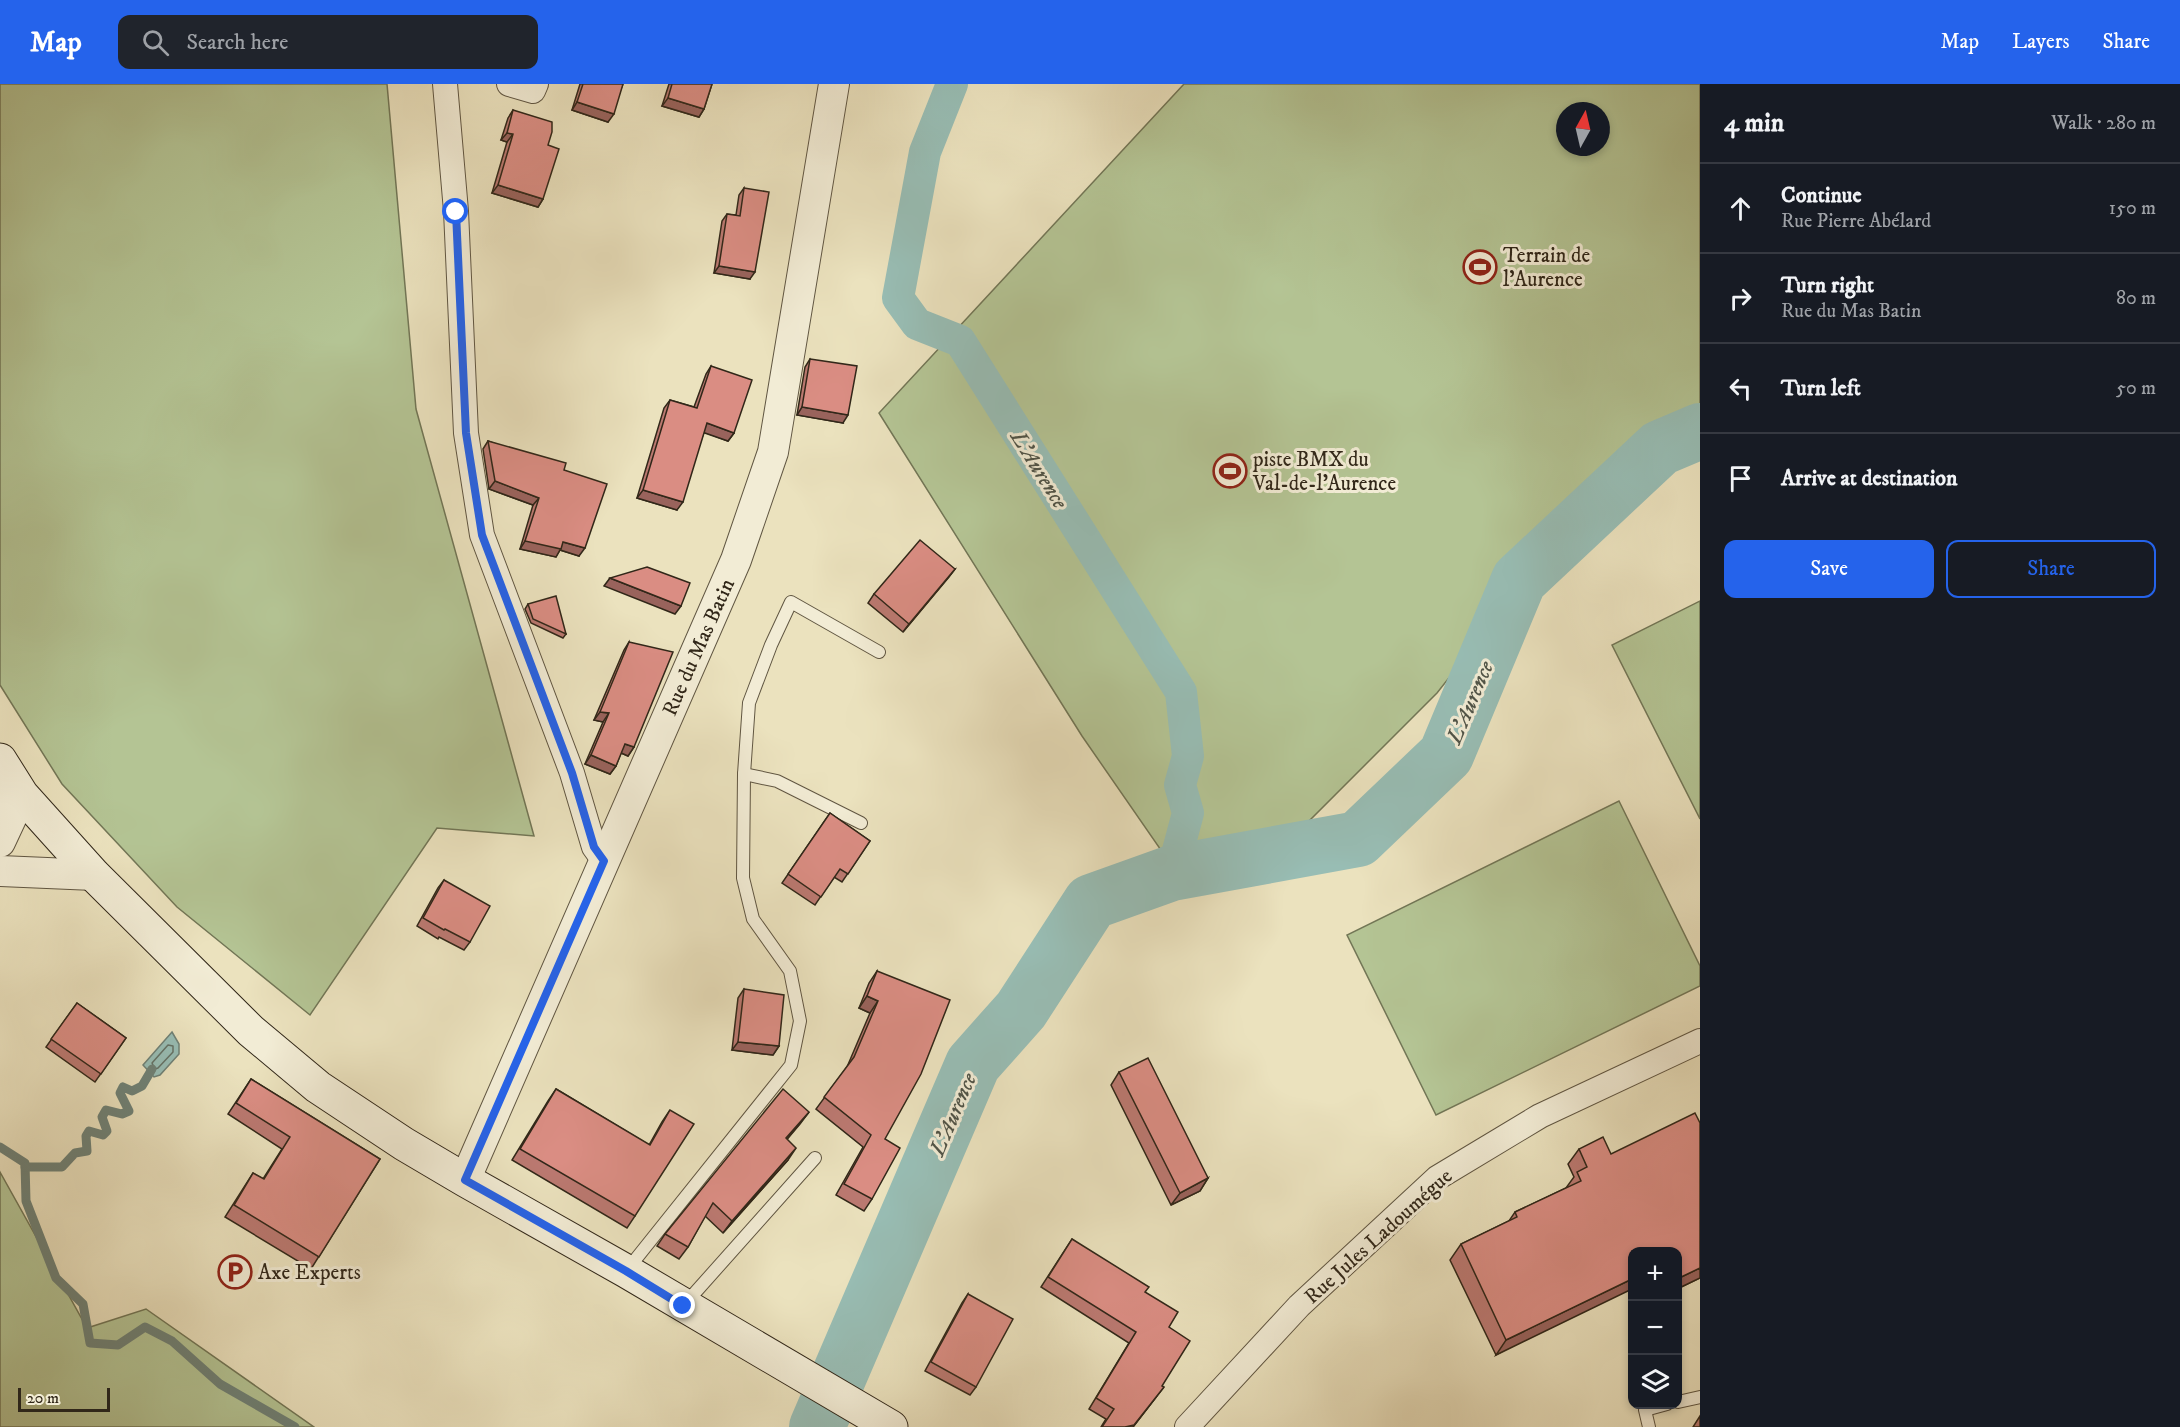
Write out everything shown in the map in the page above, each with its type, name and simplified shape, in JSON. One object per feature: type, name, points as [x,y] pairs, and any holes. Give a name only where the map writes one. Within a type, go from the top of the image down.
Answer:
[{"type":"main road","points":[[0,760],[11,794],[251,1031],[318,1087],[404,1144],[891,1427]]},
{"type":"street","points":[[444,84],[456,212],[466,433],[482,535],[572,773],[594,847],[604,861]]},
{"type":"street","points":[[509,84],[533,91],[536,84]]},
{"type":"street","name":"Rue du Mas Batin","points":[[465,1180],[736,560],[773,452],[834,84]]},
{"type":"street","points":[[0,842],[11,794]]},
{"type":"street","points":[[0,871],[94,875]]},
{"type":"street","name":"Rue Jules Ladoumégue","points":[[1187,1427],[1299,1306],[1437,1178],[1540,1116],[1700,1041]]},
{"type":"lane","points":[[626,1271],[791,1065],[800,1021],[790,971],[753,919],[743,878],[744,774],[749,703],[771,645],[791,602],[879,652]]},
{"type":"lane","points":[[744,774],[777,781],[861,823]]},
{"type":"lane","points":[[683,1306],[815,1158]]},
{"type":"lane","points":[[1682,1401],[1700,1396]]},
{"type":"lane","points":[[1649,1409],[1645,1410],[1649,1427]]},
{"type":"green space","points":[[0,84],[387,84],[416,409],[534,836],[437,828],[310,1015],[177,907],[62,784],[0,685]]},
{"type":"green space","points":[[1184,84],[1700,84],[1700,411],[1625,455],[1437,693],[1308,822],[1165,856],[1082,736],[879,413]]},
{"type":"green space","points":[[1700,601],[1700,819],[1612,645]]},
{"type":"green space","points":[[1619,801],[1700,966],[1700,986],[1436,1115],[1347,935]]},
{"type":"green space","points":[[0,1172],[87,1328],[146,1309],[314,1427],[0,1427]]},
{"type":"water","points":[[172,1032],[179,1044],[179,1054],[160,1075],[154,1077],[143,1065]]},
{"type":"building","points":[[583,84],[623,84],[614,114],[577,102]]},
{"type":"building","points":[[672,84],[712,84],[704,109],[668,98]]},
{"type":"building","points":[[513,110],[552,122],[548,145],[559,149],[543,199],[498,185],[513,134],[507,133]]},
{"type":"building","points":[[744,188],[769,192],[755,272],[719,266],[727,214],[740,216]]},
{"type":"building","points":[[810,359],[857,366],[848,415],[802,407]]},
{"type":"building","points":[[711,366],[752,380],[734,433],[707,423],[683,502],[643,490],[670,400],[697,408]]},
{"type":"building","points":[[488,441],[566,463],[564,470],[607,484],[585,548],[563,542],[561,549],[525,541],[539,498],[495,481]]},
{"type":"building","points":[[920,540],[955,569],[909,624],[874,594]]},
{"type":"building","points":[[647,567],[690,583],[681,606],[610,578]]},
{"type":"building","points":[[556,596],[566,634],[533,619],[528,604]]},
{"type":"building","points":[[629,642],[673,652],[634,747],[625,744],[616,766],[591,755],[609,713],[600,712]]},
{"type":"building","points":[[830,813],[870,841],[848,874],[840,869],[821,897],[788,874]]},
{"type":"building","points":[[444,880],[490,906],[470,942],[423,918]]},
{"type":"building","points":[[877,971],[950,1000],[921,1074],[885,1139],[900,1148],[872,1199],[844,1184],[871,1135],[824,1097],[854,1057],[878,1001],[867,996]]},
{"type":"building","points":[[744,989],[784,995],[779,1046],[738,1042]]},
{"type":"building","points":[[77,1003],[126,1038],[101,1074],[51,1039]]},
{"type":"building","points":[[1148,1058],[1208,1178],[1180,1193],[1119,1072]]},
{"type":"building","points":[[251,1079],[380,1159],[319,1257],[234,1205],[253,1173],[264,1179],[290,1137],[236,1103]]},
{"type":"building","points":[[556,1089],[650,1145],[670,1110],[694,1124],[635,1216],[520,1149]]},
{"type":"building","points":[[783,1089],[809,1112],[786,1138],[796,1148],[732,1221],[713,1203],[688,1247],[665,1234]]},
{"type":"building","points":[[1695,1113],[1700,1123],[1700,1268],[1682,1277],[1682,1247],[1628,1247],[1628,1281],[1506,1340],[1461,1244],[1517,1217],[1515,1212],[1581,1181],[1577,1172],[1587,1167],[1579,1149],[1603,1137],[1611,1154]]},
{"type":"building","points":[[1072,1239],[1149,1287],[1145,1292],[1178,1312],[1169,1327],[1190,1341],[1162,1386],[1164,1387],[1134,1425],[1102,1427],[1114,1409],[1096,1398],[1136,1332],[1048,1277]]},
{"type":"building","points":[[968,1294],[1013,1319],[976,1387],[931,1362]]},
{"type":"waterway","name":"L'Aurence","points":[[952,84],[925,152],[898,298],[917,324],[960,341],[1181,692],[1188,756],[1180,785],[1188,813],[1172,873]]},
{"type":"waterway","name":"L'Aurence","points":[[817,1427],[973,1064],[1021,1010],[1091,902],[1172,873],[1358,839],[1446,755],[1519,580],[1660,448],[1700,431]]},
{"type":"waterway","points":[[25,1167],[62,1167],[75,1153],[87,1151],[86,1136],[89,1131],[103,1135],[107,1131],[102,1117],[106,1110],[122,1114],[129,1111],[120,1093],[123,1087],[132,1091],[142,1086],[152,1069]]},
{"type":"waterway","points":[[0,1147],[25,1163],[26,1201],[56,1278],[83,1304],[90,1343],[118,1345],[145,1327],[172,1341],[220,1384],[295,1427]]},
{"type":"place","name":"Terrain de l'Aurence","points":[[1480,267]]},
{"type":"place","name":"piste BMX du Val-de-l'Aurence","points":[[1230,471]]},
{"type":"place","name":"Axe Experts","points":[[235,1272]]},
{"type":"route","points":[[456,212],[466,433],[482,535],[572,773],[594,847],[604,861],[465,1180],[683,1306]]}]
